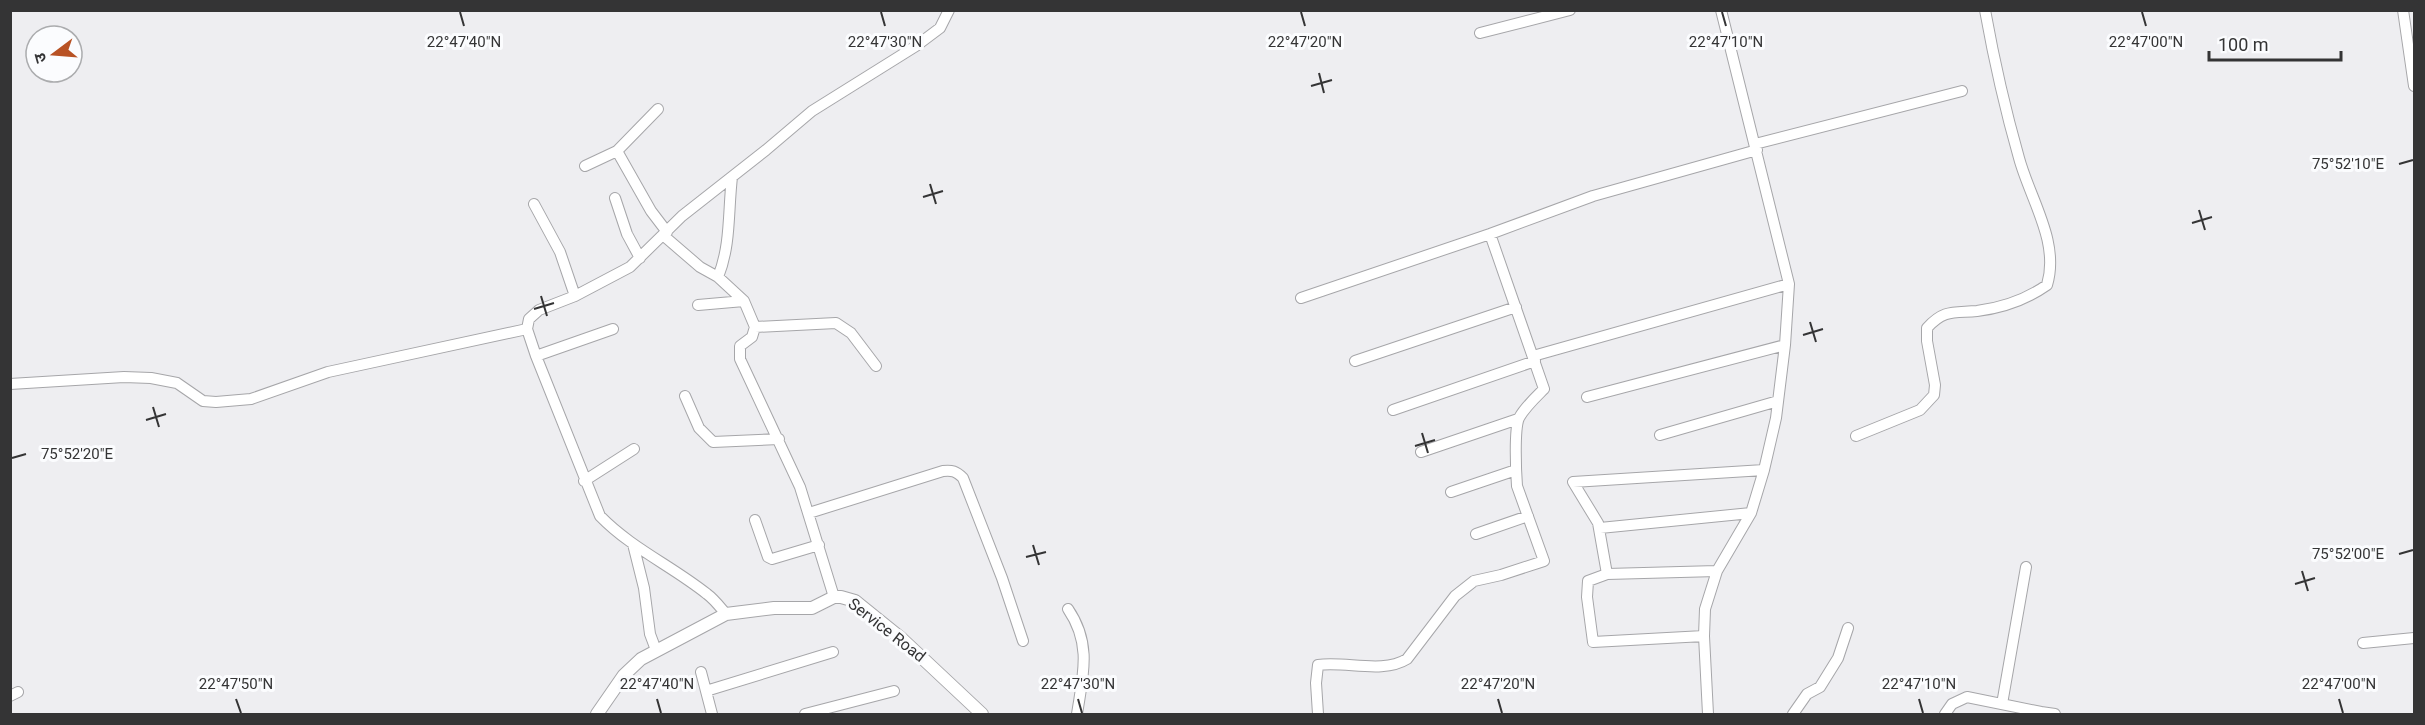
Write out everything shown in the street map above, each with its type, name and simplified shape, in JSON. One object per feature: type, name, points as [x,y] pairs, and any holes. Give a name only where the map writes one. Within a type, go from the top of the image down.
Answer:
[{"type":"street","points":[[726,614],[708,594],[633,544],[600,516],[584,481],[526,329],[529,319],[539,310],[575,296],[630,267],[682,216],[812,111],[940,28],[949,10]]},
{"type":"street","points":[[1480,33],[1570,10]]},
{"type":"street","points":[[1708,714],[1705,609],[1717,571],[1751,513],[1764,470],[1776,418],[1785,345],[1789,284],[1722,10]]},
{"type":"street","points":[[1856,436],[1920,410],[1934,396],[1935,385],[1927,341],[1927,328],[1938,316],[1958,311],[1978,310],[2024,299],[2047,285],[2049,279],[2051,272],[2046,235],[2020,161],[1993,55],[1985,10]]},
{"type":"street","points":[[2403,10],[2415,86]]},
{"type":"street","points":[[1301,298],[1633,183],[1962,91]]},
{"type":"street","points":[[585,166],[617,151],[658,109]]},
{"type":"street","points":[[617,151],[666,234],[700,267],[718,277],[744,301],[755,327],[752,337],[740,346],[740,359],[800,487],[834,597]]},
{"type":"street","points":[[718,277],[728,244],[732,177]]},
{"type":"street","points":[[615,198],[627,234],[640,258]]},
{"type":"street","points":[[534,204],[560,252],[575,296]]},
{"type":"street","points":[[1318,714],[1316,683],[1318,665],[1331,663],[1396,666],[1407,659],[1455,596],[1474,580],[1501,575],[1544,561],[1517,486],[1516,470],[1518,419],[1544,389],[1490,234]]},
{"type":"street","points":[[1393,410],[1534,359],[1789,284]]},
{"type":"street","points":[[698,305],[744,301]]},
{"type":"street","points":[[1355,361],[1516,307]]},
{"type":"street","points":[[755,327],[836,323],[851,333],[876,366]]},
{"type":"street","points":[[10,384],[91,378],[151,378],[177,383],[203,401],[251,399],[328,372],[526,329]]},
{"type":"street","points":[[536,356],[613,329]]},
{"type":"street","points":[[1587,398],[1785,345]]},
{"type":"street","points":[[685,396],[699,428],[713,442],[779,439]]},
{"type":"street","points":[[1660,435],[1778,401]]},
{"type":"street","points":[[1421,452],[1518,419]]},
{"type":"street","points":[[584,481],[633,449]]},
{"type":"street","points":[[1451,492],[1516,470]]},
{"type":"street","points":[[1607,574],[1600,528],[1573,482],[1764,470]]},
{"type":"street","points":[[809,513],[943,471],[956,472],[963,478],[1002,578],[1023,641]]},
{"type":"street","points":[[1600,528],[1751,513]]},
{"type":"street","points":[[1476,534],[1528,516]]},
{"type":"street","points":[[755,519],[768,556],[772,559],[819,545]]},
{"type":"street","points":[[633,544],[643,581],[649,628],[656,650]]},
{"type":"street","points":[[2002,704],[2026,567]]},
{"type":"street","points":[[1704,636],[1593,642],[1587,597],[1588,581],[1607,574],[1717,571]]},
{"type":"street","name":"Service Road","points":[[597,714],[624,675],[641,658],[726,614],[774,608],[812,608],[834,597],[848,598],[863,607],[902,639],[981,714]]},
{"type":"street","points":[[1068,609],[1077,622],[1085,659],[1077,714]]},
{"type":"street","points":[[1793,714],[1807,694],[1820,687],[1838,658],[1848,628]]},
{"type":"street","points":[[2362,644],[2415,638]]},
{"type":"street","points":[[706,691],[833,652]]},
{"type":"street","points":[[701,672],[712,714]]},
{"type":"street","points":[[805,714],[894,691]]},
{"type":"street","points":[[1946,714],[1952,704],[1967,697],[2055,714]]}]
